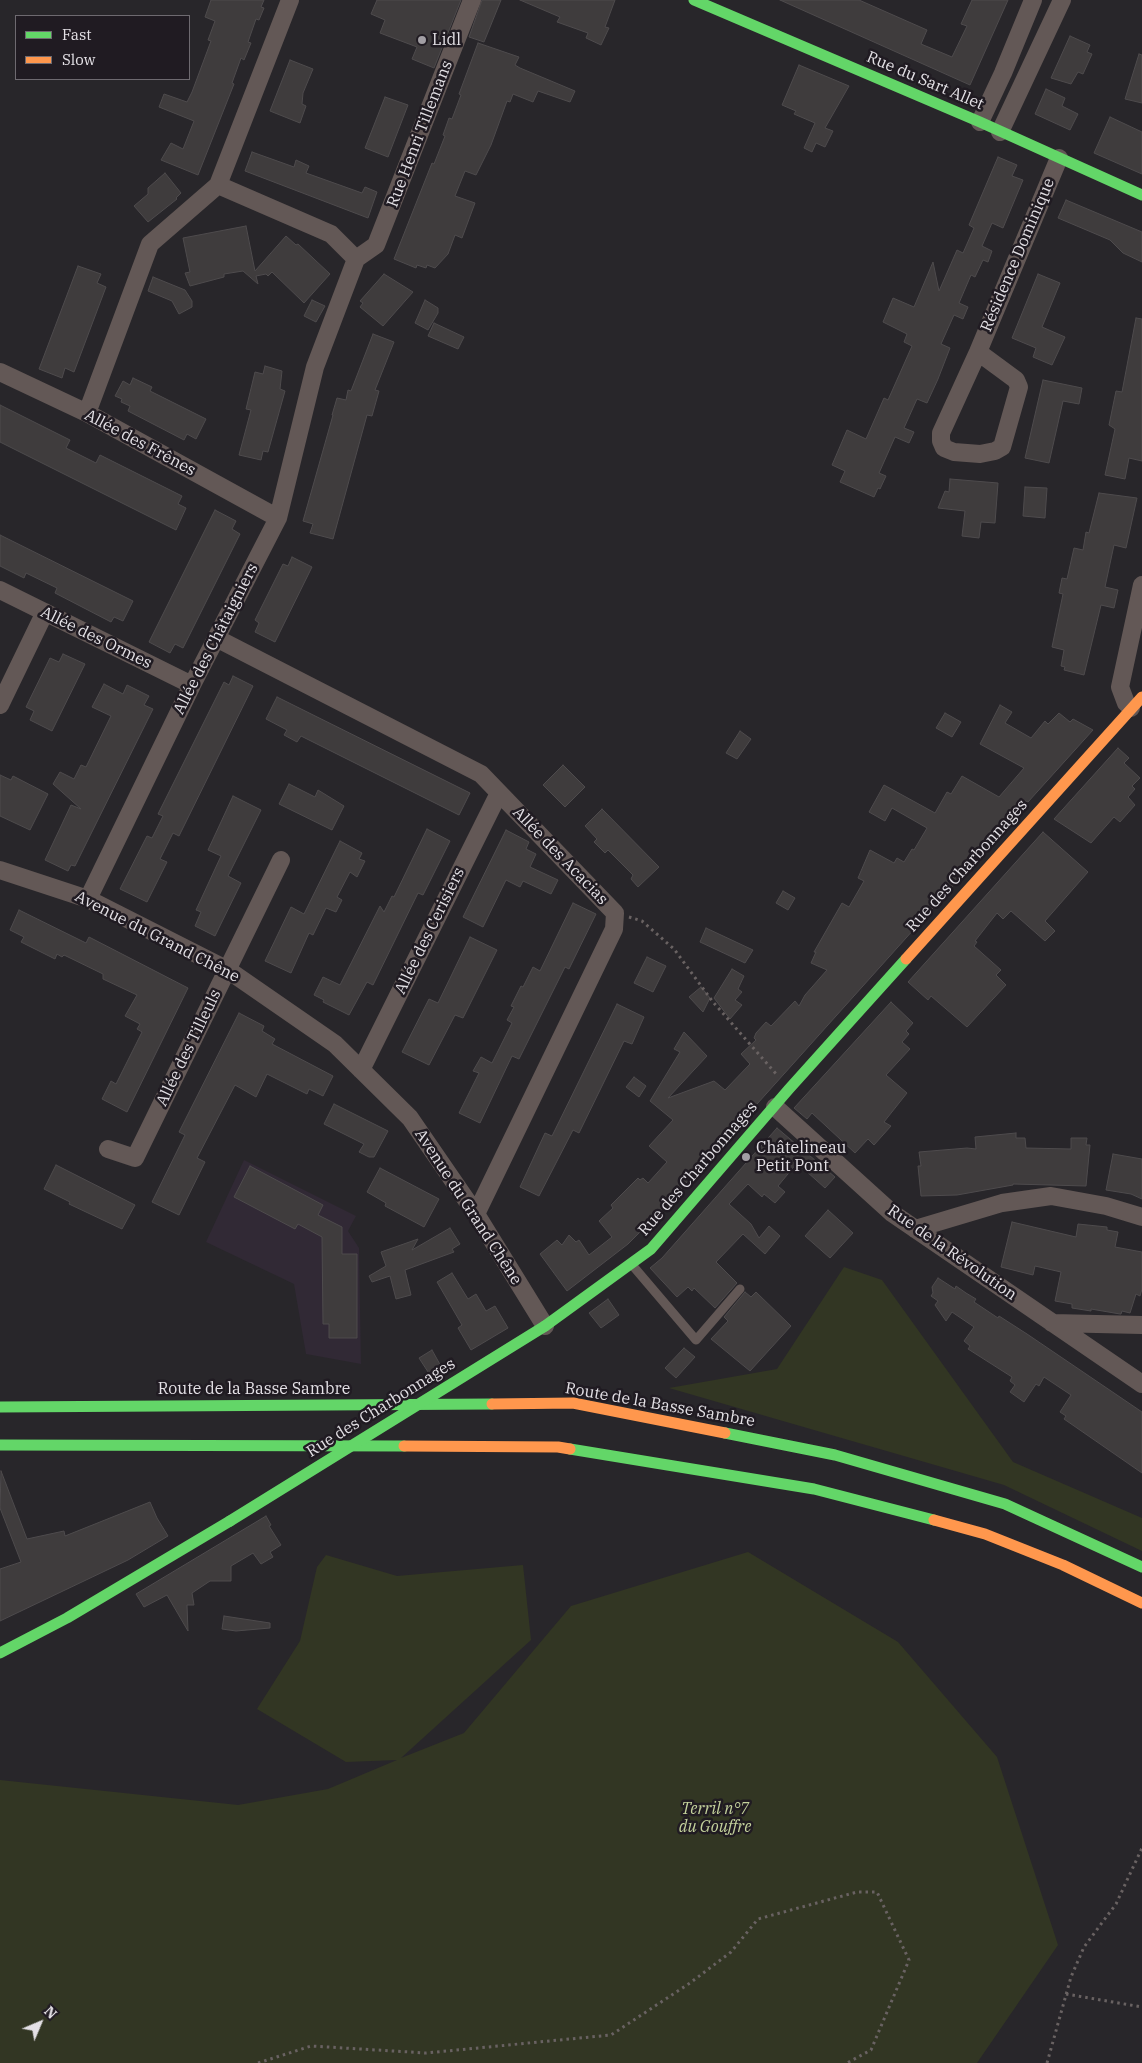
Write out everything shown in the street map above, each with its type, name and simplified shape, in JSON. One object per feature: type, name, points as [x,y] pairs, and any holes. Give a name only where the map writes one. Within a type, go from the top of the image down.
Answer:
[{"type":"main road","name":"Rue du Sart Allet","points":[[694,0],[980,122],[1142,195]]},
{"type":"main road","name":"Rue des Charbonnages","points":[[0,1653],[68,1618],[230,1521],[545,1326],[651,1249],[789,1089],[1137,702]]},
{"type":"main road","name":"Route de la Basse Sambre","points":[[0,1407],[573,1403],[835,1455],[1005,1504],[1142,1566]]},
{"type":"main road","points":[[0,1445],[558,1447],[814,1489],[985,1534],[1063,1565],[1142,1602]]},
{"type":"street","points":[[87,414],[150,244],[218,185],[290,0]]},
{"type":"street","name":"Rue Henri Tillemans","points":[[356,259],[376,246],[472,0]]},
{"type":"street","points":[[980,122],[1003,73],[1032,0]]},
{"type":"street","points":[[1000,132],[1062,0]]},
{"type":"street","name":"Résidence Dominique","points":[[978,352],[1016,380],[1019,387],[1002,447],[995,451],[980,454],[954,452],[944,448],[941,433],[978,352],[1059,158]]},
{"type":"street","points":[[218,185],[331,234],[356,259]]},
{"type":"street","name":"Allée des Châtaigniers","points":[[88,900],[192,685],[278,518],[315,367],[356,259]]},
{"type":"street","name":"Allée des Frênes","points":[[0,372],[87,414],[278,518]]},
{"type":"street","points":[[1137,702],[1126,703],[1120,687],[1142,585]]},
{"type":"street","name":"Allée des Ormes","points":[[0,590],[192,685]]},
{"type":"street","points":[[0,705],[45,612]]},
{"type":"street","name":"Allée des Acacias","points":[[216,638],[480,774],[615,913],[614,929],[476,1214]]},
{"type":"street","name":"Allée des Cerisiers","points":[[361,1070],[499,793]]},
{"type":"street","name":"Allée des Tilleuls","points":[[108,1149],[135,1158],[281,860]]},
{"type":"street","name":"Avenue du Grand Chêne","points":[[0,870],[88,900],[228,970],[335,1044],[410,1118],[476,1214],[545,1326]]},
{"type":"street","name":"Rue de la Révolution","points":[[775,1107],[892,1213],[1142,1384]]},
{"type":"street","points":[[915,1229],[1002,1203],[1051,1196],[1106,1206],[1142,1217]]},
{"type":"street","points":[[1052,1323],[1142,1325]]},
{"type":"lane","points":[[631,1264],[696,1340],[740,1288]]},
{"type":"path","points":[[615,913],[642,921],[674,949],[713,1002],[789,1089]]},
{"type":"path","points":[[1048,2063],[1066,1994],[1084,1948],[1116,1904],[1142,1848]]},
{"type":"path","points":[[258,2063],[311,2046],[426,2053],[611,2035],[690,1983],[731,1952],[758,1919],[857,1892],[877,1892],[909,1960],[871,2050],[847,2063]]},
{"type":"path","points":[[1066,1994],[1142,2007]]},
{"type":"shaded area","points":[[244,1160],[356,1216],[348,1231],[359,1248],[361,1364],[306,1354],[294,1284],[206,1242]]},
{"type":"green space","points":[[844,1267],[882,1280],[1013,1462],[1142,1518],[1142,1551],[1004,1485],[669,1388],[777,1369]]},
{"type":"green space","name":"Terril n°7 du Gouffre","points":[[748,1552],[898,1642],[997,1757],[1058,1945],[977,2063],[0,2063],[0,1780],[238,1805],[328,1789],[397,1760],[346,1762],[257,1709],[300,1641],[317,1567],[326,1555],[397,1576],[523,1565],[531,1640],[401,1758],[464,1733],[571,1606]]},
{"type":"building","points":[[211,0],[264,0],[261,7],[264,8],[259,20],[256,19],[248,42],[251,43],[244,60],[241,58],[232,83],[234,84],[198,175],[161,160],[171,143],[183,149],[194,121],[159,107],[164,94],[187,102],[192,92],[211,41],[208,40],[215,21],[205,17]]},
{"type":"building","name":"Lidl","points":[[377,0],[461,0],[434,68],[412,59],[417,47],[380,33],[385,20],[371,14]]},
{"type":"building","points":[[482,0],[501,0],[484,42],[469,37]]},
{"type":"building","points":[[520,0],[615,0],[605,27],[609,28],[601,45],[586,38],[588,33],[557,22],[560,17]]},
{"type":"building","points":[[780,0],[859,0],[927,30],[921,44],[952,57],[967,26],[961,24],[972,0],[1008,0],[970,85]]},
{"type":"building","points":[[1070,36],[1090,45],[1087,52],[1092,54],[1083,74],[1078,72],[1071,84],[1051,78]]},
{"type":"building","points":[[478,43],[519,57],[515,65],[575,91],[570,102],[538,91],[533,102],[513,94],[510,102],[507,101],[491,145],[476,175],[465,171],[455,196],[475,203],[462,238],[455,235],[448,254],[435,268],[427,265],[426,268],[417,265],[416,268],[394,259],[432,163],[434,164],[445,136],[443,135],[449,118],[452,119]]},
{"type":"building","points":[[1139,54],[1142,55],[1142,103],[1125,99]]},
{"type":"building","points":[[290,60],[313,69],[303,93],[302,104],[306,106],[300,123],[270,111]]},
{"type":"building","points":[[799,65],[849,86],[825,128],[833,131],[825,147],[816,143],[812,152],[804,148],[815,123],[794,114],[796,111],[782,105]]},
{"type":"building","points":[[1046,89],[1065,98],[1062,106],[1078,114],[1070,130],[1035,114]]},
{"type":"building","points":[[385,97],[408,105],[388,157],[365,148]]},
{"type":"building","points":[[1110,117],[1142,132],[1142,174],[1094,153]]},
{"type":"building","points":[[252,152],[294,167],[296,160],[309,166],[306,173],[362,193],[365,187],[377,192],[368,218],[245,171]]},
{"type":"building","points":[[998,157],[1017,165],[1012,176],[1023,180],[1003,228],[992,223],[982,246],[992,251],[988,262],[983,260],[975,277],[971,275],[959,303],[968,307],[963,319],[954,315],[941,344],[950,348],[938,379],[927,403],[917,399],[904,428],[914,432],[909,443],[895,437],[879,473],[886,476],[874,497],[840,482],[845,471],[832,465],[847,430],[866,439],[884,398],[888,400],[912,346],[904,342],[907,334],[883,322],[893,298],[914,307],[933,262],[939,291],[957,250],[963,253],[974,228],[969,225]]},
{"type":"building","points":[[165,173],[181,193],[177,199],[148,222],[134,206],[148,194],[148,188]]},
{"type":"building","points":[[1066,200],[1142,232],[1142,262],[1123,253],[1110,240],[1058,218]]},
{"type":"building","points":[[246,226],[255,271],[286,236],[296,245],[298,244],[330,274],[304,303],[272,272],[268,276],[266,274],[256,276],[258,284],[243,271],[224,274],[224,277],[190,286],[185,273],[190,272],[183,238]]},
{"type":"building","points":[[78,266],[101,274],[97,283],[106,287],[74,372],[65,368],[62,378],[39,369]]},
{"type":"building","points":[[384,274],[413,292],[383,326],[360,307],[363,303],[360,301]]},
{"type":"building","points":[[1038,274],[1060,283],[1042,327],[1065,337],[1052,365],[1033,357],[1036,348],[1012,338]]},
{"type":"building","points":[[153,277],[185,290],[192,301],[192,307],[179,314],[172,301],[148,291]]},
{"type":"building","points":[[312,300],[325,306],[316,322],[304,316]]},
{"type":"building","points":[[425,300],[438,308],[438,313],[428,330],[415,323]]},
{"type":"building","points":[[1136,318],[1142,319],[1142,461],[1129,458],[1125,479],[1105,475],[1115,429],[1109,425],[1116,391],[1122,392]]},
{"type":"building","points":[[434,323],[464,337],[458,349],[428,336]]},
{"type":"building","points":[[373,334],[394,342],[375,390],[379,391],[372,416],[367,415],[333,539],[310,533],[313,524],[303,521],[337,398],[346,400],[348,390],[351,391]]},
{"type":"building","points":[[265,366],[282,371],[280,389],[285,391],[268,452],[263,451],[261,460],[239,455],[251,410],[246,409],[255,372],[263,374]]},
{"type":"building","points":[[133,378],[152,387],[150,391],[206,419],[196,439],[187,434],[184,440],[128,411],[130,406],[121,402],[122,399],[115,396],[123,381],[130,385]]},
{"type":"building","points":[[1043,380],[1082,388],[1079,404],[1063,401],[1049,463],[1025,458]]},
{"type":"building","points":[[0,405],[70,440],[66,448],[96,463],[100,455],[182,496],[178,504],[186,508],[176,530],[0,442]]},
{"type":"building","points":[[950,479],[998,483],[995,523],[981,522],[979,538],[962,536],[965,511],[938,508],[945,491],[949,492]]},
{"type":"building","points":[[1025,487],[1047,488],[1045,518],[1023,516]]},
{"type":"building","points":[[1099,493],[1137,498],[1126,548],[1114,545],[1105,587],[1118,590],[1114,608],[1101,605],[1084,675],[1064,670],[1065,667],[1061,666],[1064,650],[1052,647],[1063,594],[1059,593],[1062,578],[1067,579],[1074,548],[1083,550],[1086,532],[1089,533]]},
{"type":"building","points":[[215,510],[236,521],[232,529],[240,534],[183,648],[175,644],[170,653],[149,642]]},
{"type":"building","points":[[0,535],[133,601],[123,621],[114,617],[111,622],[55,593],[57,588],[26,573],[24,578],[0,566]]},
{"type":"building","points":[[292,557],[312,567],[275,642],[255,632],[259,623],[255,620],[283,564],[288,566]]},
{"type":"building","points":[[63,654],[85,664],[52,731],[30,720],[34,711],[26,707],[50,658],[59,662]]},
{"type":"building","points":[[233,676],[253,686],[179,836],[173,833],[160,859],[167,862],[147,902],[120,889],[147,836],[152,838],[163,816],[158,814],[224,682],[229,685]]},
{"type":"building","points":[[104,684],[123,694],[127,685],[149,696],[144,705],[153,709],[75,866],[71,865],[68,871],[45,860],[71,805],[81,809],[53,784],[60,772],[74,779],[81,765],[86,767],[111,716],[92,707]]},
{"type":"building","points":[[277,697],[470,793],[459,815],[301,736],[297,742],[284,735],[287,730],[266,719]]},
{"type":"building","points":[[1000,705],[1012,712],[1005,723],[1031,738],[1045,721],[1048,724],[1059,713],[1070,722],[1073,719],[1093,730],[1028,802],[1025,801],[1018,810],[1020,811],[661,1211],[628,1244],[567,1291],[540,1254],[557,1240],[562,1245],[569,1235],[576,1242],[579,1240],[589,1255],[612,1237],[599,1221],[613,1208],[611,1205],[638,1178],[640,1180],[643,1178],[648,1183],[667,1162],[649,1146],[673,1120],[650,1101],[680,1052],[674,1049],[684,1032],[707,1056],[668,1098],[714,1081],[725,1090],[750,1064],[741,1054],[756,1040],[754,1038],[756,1033],[766,1022],[771,1026],[795,1001],[799,1006],[805,995],[827,970],[811,963],[816,952],[814,952],[842,903],[849,907],[864,881],[858,878],[870,850],[894,863],[897,858],[904,862],[912,849],[914,850],[927,828],[892,808],[885,821],[869,812],[884,785],[935,813],[947,792],[951,794],[962,776],[999,797],[1024,768],[980,744]]},
{"type":"building","points":[[945,713],[961,722],[952,737],[936,728]]},
{"type":"building","points":[[740,731],[751,739],[737,759],[726,753]]},
{"type":"building","points":[[1118,748],[1129,758],[1124,763],[1140,778],[1132,786],[1135,789],[1128,797],[1135,805],[1120,822],[1114,817],[1091,843],[1054,819]]},
{"type":"building","points":[[563,765],[585,787],[565,807],[543,785]]},
{"type":"building","points":[[0,775],[11,780],[13,776],[48,794],[30,830],[0,816]]},
{"type":"building","points":[[289,784],[315,797],[318,790],[344,806],[332,830],[279,804]]},
{"type":"building","points":[[233,796],[261,810],[228,876],[241,883],[215,936],[195,926],[201,912],[196,910],[221,856],[208,850]]},
{"type":"building","points":[[602,809],[659,867],[638,887],[631,879],[633,875],[608,850],[605,853],[594,842],[597,839],[585,826]]},
{"type":"building","points":[[427,829],[450,841],[423,895],[418,893],[373,985],[367,982],[349,1015],[323,1002],[324,1000],[314,995],[323,977],[340,985],[380,906],[384,912],[392,896],[394,897]]},
{"type":"building","points":[[506,830],[529,842],[526,849],[536,854],[530,867],[558,880],[551,894],[523,881],[520,887],[506,880],[483,927],[463,917]]},
{"type":"building","points":[[1043,832],[1088,872],[1045,921],[1055,931],[1045,941],[1011,911],[1003,919],[997,913],[975,941],[977,942],[974,946],[1001,970],[996,975],[1006,985],[967,1027],[931,996],[928,1000],[908,982]]},
{"type":"building","points":[[340,841],[362,853],[359,859],[365,861],[357,877],[350,872],[337,897],[342,900],[336,912],[326,908],[313,935],[309,933],[291,973],[265,961],[291,907],[304,914]]},
{"type":"building","points":[[783,891],[795,898],[788,910],[776,903]]},
{"type":"building","points":[[573,903],[596,914],[569,969],[565,967],[519,1059],[512,1056],[480,1123],[459,1113],[479,1073],[473,1071],[481,1057],[492,1063],[512,1023],[507,1020],[514,1007],[511,1006],[521,986],[523,987],[533,967],[540,971]]},
{"type":"building","points":[[19,910],[86,943],[89,937],[188,988],[127,1112],[102,1099],[111,1081],[116,1084],[142,1032],[137,1029],[140,1024],[125,1016],[137,995],[103,979],[103,974],[64,955],[62,957],[57,954],[55,959],[21,942],[24,937],[10,930]]},
{"type":"building","points":[[706,928],[753,950],[745,963],[700,942]]},
{"type":"building","points":[[470,937],[497,950],[463,1018],[455,1015],[429,1065],[402,1052],[429,999],[438,1003]]},
{"type":"building","points":[[647,957],[666,966],[653,992],[634,983]]},
{"type":"building","points":[[732,969],[744,976],[738,989],[742,992],[735,1000],[742,1005],[730,1019],[714,998]]},
{"type":"building","points":[[701,987],[710,998],[703,1012],[689,997]]},
{"type":"building","points":[[891,1002],[913,1023],[906,1031],[909,1034],[902,1042],[910,1049],[886,1075],[907,1093],[884,1122],[891,1126],[874,1145],[868,1139],[855,1153],[812,1113],[807,1119],[794,1108]]},
{"type":"building","points":[[617,1004],[644,1017],[632,1044],[624,1041],[579,1133],[573,1130],[539,1196],[520,1187],[545,1133],[552,1136]]},
{"type":"building","points":[[239,1013],[264,1026],[262,1031],[275,1039],[272,1044],[333,1076],[323,1096],[309,1089],[307,1094],[267,1074],[256,1097],[235,1085],[197,1158],[205,1162],[179,1215],[152,1202],[185,1135],[179,1132]]},
{"type":"building","points":[[634,1077],[646,1086],[639,1097],[626,1087]]},
{"type":"building","points":[[334,1104],[388,1131],[374,1157],[369,1157],[359,1152],[364,1144],[324,1124]]},
{"type":"building","points":[[777,1128],[835,1177],[825,1188],[797,1163],[778,1186],[785,1192],[775,1203],[764,1194],[762,1197],[748,1184],[729,1204],[751,1224],[759,1238],[769,1226],[780,1236],[765,1254],[743,1234],[716,1262],[737,1283],[715,1308],[694,1288],[692,1291],[688,1287],[677,1297],[650,1268],[662,1258]]},
{"type":"building","points":[[1016,1133],[1016,1138],[1025,1138],[1026,1148],[1071,1149],[1071,1138],[1087,1138],[1086,1145],[1090,1145],[1086,1186],[1013,1184],[957,1195],[921,1196],[918,1166],[921,1166],[919,1152],[976,1149],[975,1137]]},
{"type":"building","points":[[1113,1154],[1142,1159],[1142,1199],[1131,1194],[1106,1190]]},
{"type":"building","points":[[56,1165],[135,1205],[122,1229],[69,1204],[70,1202],[44,1189]]},
{"type":"building","points":[[250,1166],[323,1205],[318,1215],[342,1227],[342,1254],[357,1254],[357,1338],[329,1338],[329,1324],[323,1324],[322,1237],[298,1224],[295,1229],[234,1197]]},
{"type":"building","points":[[380,1168],[439,1199],[424,1227],[385,1206],[386,1203],[367,1192]]},
{"type":"building","points":[[828,1210],[853,1233],[830,1258],[805,1236]]},
{"type":"building","points":[[1012,1222],[1076,1237],[1078,1224],[1107,1227],[1107,1230],[1118,1232],[1115,1247],[1142,1252],[1142,1289],[1140,1296],[1136,1294],[1130,1313],[1122,1311],[1120,1314],[1072,1308],[1072,1304],[1055,1301],[1061,1272],[1035,1266],[1033,1275],[1001,1267]]},
{"type":"building","points":[[450,1228],[460,1244],[452,1249],[454,1252],[405,1270],[411,1295],[396,1299],[390,1276],[372,1282],[369,1276],[386,1266],[381,1252],[418,1239],[412,1250]]},
{"type":"building","points":[[452,1273],[468,1299],[476,1294],[486,1311],[495,1306],[508,1328],[471,1350],[458,1328],[462,1325],[437,1282]]},
{"type":"building","points":[[938,1278],[955,1289],[956,1286],[976,1299],[974,1302],[1027,1334],[1142,1412],[1142,1473],[1064,1419],[1066,1416],[1060,1412],[1071,1395],[1044,1377],[1039,1386],[1036,1384],[1024,1402],[1010,1392],[1015,1385],[1010,1381],[1012,1377],[968,1349],[970,1346],[964,1341],[974,1327],[952,1312],[946,1321],[935,1305],[938,1301],[931,1296],[933,1293],[932,1287]]},
{"type":"building","points":[[745,1292],[751,1297],[756,1292],[791,1326],[750,1371],[711,1339],[728,1321],[724,1317]]},
{"type":"building","points":[[608,1299],[619,1315],[601,1328],[589,1313]]},
{"type":"building","points":[[684,1348],[695,1357],[676,1378],[665,1368]]},
{"type":"building","points":[[432,1350],[442,1368],[430,1375],[419,1358]]},
{"type":"building","points":[[1,1471],[27,1539],[64,1531],[65,1536],[150,1502],[168,1536],[128,1560],[0,1621],[0,1569],[21,1562],[0,1508]]},
{"type":"building","points":[[266,1516],[271,1525],[269,1526],[281,1545],[270,1552],[273,1557],[261,1564],[253,1553],[231,1566],[231,1581],[210,1581],[192,1593],[194,1605],[187,1605],[188,1631],[167,1595],[144,1607],[136,1594]]},
{"type":"building","points":[[224,1616],[270,1623],[270,1628],[236,1631],[222,1629]]},
{"type":"traffic: fast","points":[[694,0],[980,122],[1142,195]]},
{"type":"traffic: fast","points":[[545,1326],[651,1249],[789,1089],[906,959]]},
{"type":"traffic: fast","points":[[230,1521],[545,1326]]},
{"type":"traffic: fast","points":[[0,1407],[492,1404]]},
{"type":"traffic: fast","points":[[725,1433],[835,1455],[1005,1504],[1142,1567]]},
{"type":"traffic: fast","points":[[0,1445],[404,1446]]},
{"type":"traffic: fast","points":[[570,1449],[814,1489],[934,1520]]},
{"type":"traffic: fast","points":[[0,1653],[67,1618],[230,1521]]},
{"type":"traffic: slow","points":[[906,959],[1142,697]]},
{"type":"traffic: slow","points":[[492,1404],[573,1403],[725,1433]]},
{"type":"traffic: slow","points":[[404,1446],[558,1447],[570,1449]]},
{"type":"traffic: slow","points":[[934,1520],[985,1534],[1063,1565],[1142,1603]]},
{"type":"place","name":"Lidl","points":[[422,40]]},
{"type":"place","name":"Châtelineau Petit Pont","points":[[746,1157]]}]
